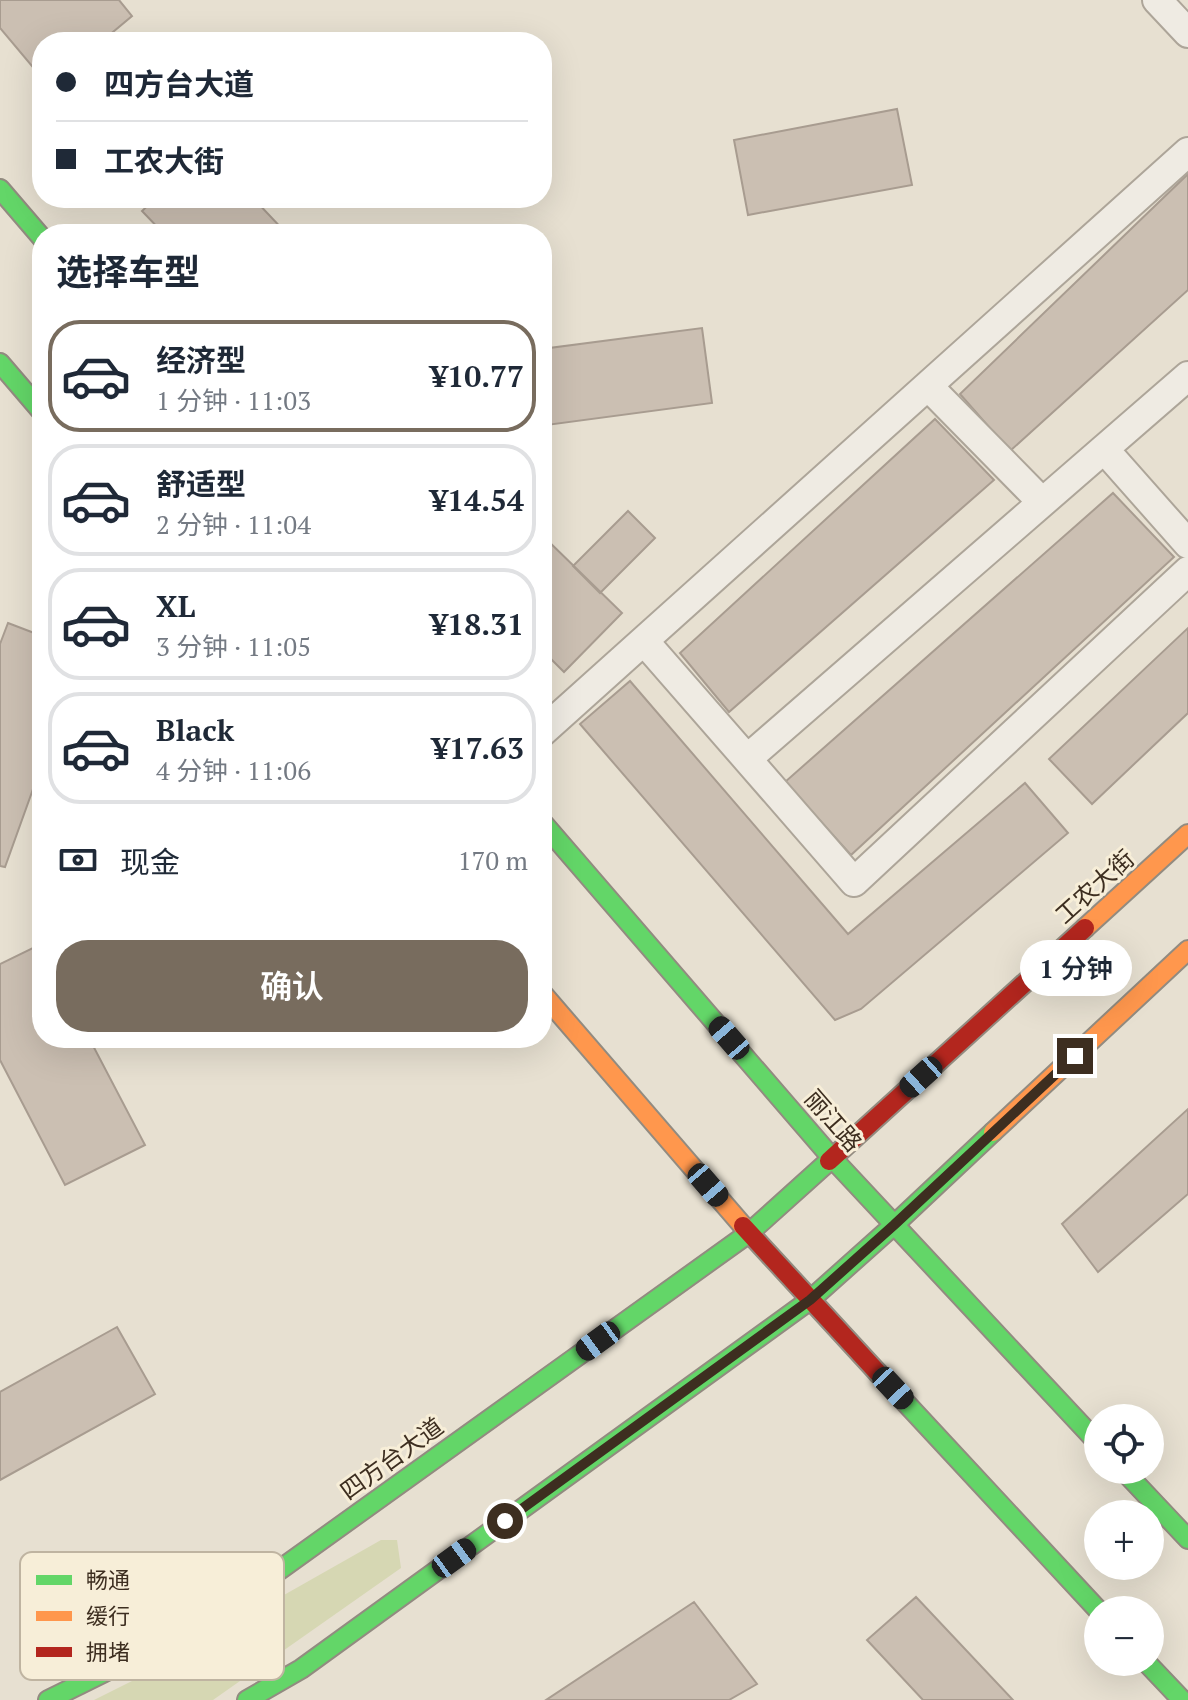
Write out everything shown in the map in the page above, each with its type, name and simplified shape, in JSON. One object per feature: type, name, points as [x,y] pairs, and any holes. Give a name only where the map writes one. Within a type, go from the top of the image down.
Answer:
[{"type":"main road","points":[[0,189],[32,226]]},
{"type":"main road","points":[[0,363],[32,400]]},
{"type":"main road","name":"丽江路","points":[[552,834],[832,1158],[1084,1428]]},
{"type":"main road","name":"工农大街","points":[[749,1233],[1188,834]]},
{"type":"main road","points":[[284,1679],[810,1300],[1188,950]]},
{"type":"main road","points":[[552,1005],[749,1233],[1085,1596]]},
{"type":"main road","name":"四方台大道","points":[[284,1567],[749,1233]]},
{"type":"main road","points":[[1136,1484],[1188,1539]]},
{"type":"main road","points":[[1159,1676],[1182,1700]]},
{"type":"main road","name":"四方台大道","points":[[48,1700],[89,1680]]},
{"type":"main road","points":[[247,1700],[282,1680]]},
{"type":"street","points":[[1157,0],[1188,33]]},
{"type":"street","points":[[552,723],[1188,152]]},
{"type":"street","points":[[747,759],[1188,376]]},
{"type":"street","points":[[928,386],[1042,502]]},
{"type":"street","points":[[1104,449],[1188,544]]},
{"type":"street","points":[[644,641],[854,882],[1188,571]]},
{"type":"green space","points":[[381,1540],[397,1540],[401,1568],[284,1650],[284,1595]]},
{"type":"green space","points":[[134,1680],[241,1680],[213,1700],[94,1700]]},
{"type":"building","points":[[0,0],[119,0],[132,16],[113,32],[32,32],[32,66],[0,28]]},
{"type":"building","points":[[897,109],[912,185],[748,215],[734,140]]},
{"type":"building","points":[[1188,174],[1188,290],[1010,451],[960,394]]},
{"type":"building","points":[[145,208],[262,208],[278,224],[154,224],[142,211]]},
{"type":"building","points":[[702,328],[712,403],[552,424],[552,348]]},
{"type":"building","points":[[935,419],[994,480],[729,712],[680,653]]},
{"type":"building","points":[[1113,493],[1174,557],[851,855],[785,782]]},
{"type":"building","points":[[628,511],[655,538],[600,593],[573,566]]},
{"type":"building","points":[[552,545],[622,613],[564,672],[552,660]]},
{"type":"building","points":[[8,623],[32,632],[32,792],[5,867],[0,866],[0,644]]},
{"type":"building","points":[[1188,628],[1188,713],[1092,804],[1049,759]]},
{"type":"building","points":[[630,681],[848,934],[1025,783],[1068,833],[861,1009],[835,1020],[580,724]]},
{"type":"building","points":[[32,948],[32,1048],[94,1048],[145,1145],[65,1185],[0,1060],[0,964]]},
{"type":"building","points":[[1188,1109],[1188,1194],[1098,1272],[1062,1224]]},
{"type":"building","points":[[117,1327],[155,1394],[0,1480],[0,1392]]},
{"type":"building","points":[[916,1597],[1013,1700],[923,1700],[867,1640]]},
{"type":"building","points":[[694,1602],[757,1684],[729,1700],[546,1700]]},
{"type":"traffic: fast","points":[[0,189],[32,226]]},
{"type":"traffic: fast","points":[[0,363],[32,400]]},
{"type":"traffic: fast","points":[[552,834],[832,1158],[1084,1428]]},
{"type":"traffic: fast","points":[[284,1679],[810,1300],[993,1132]]},
{"type":"traffic: fast","points":[[284,1567],[749,1233],[829,1161]]},
{"type":"traffic: fast","points":[[878,1373],[1085,1596]]},
{"type":"traffic: fast","points":[[1136,1484],[1188,1539]]},
{"type":"traffic: fast","points":[[1159,1676],[1182,1700]]},
{"type":"traffic: fast","points":[[48,1700],[89,1680]]},
{"type":"traffic: fast","points":[[247,1700],[282,1680]]},
{"type":"traffic: slow","points":[[1085,928],[1188,834]]},
{"type":"traffic: slow","points":[[993,1132],[1188,950]]},
{"type":"traffic: slow","points":[[552,1005],[743,1226]]},
{"type":"traffic: jam","points":[[829,1161],[1085,928]]},
{"type":"traffic: jam","points":[[743,1226],[878,1373]]},
{"type":"route","points":[[505,1521],[810,1300],[1075,1056]]}]
